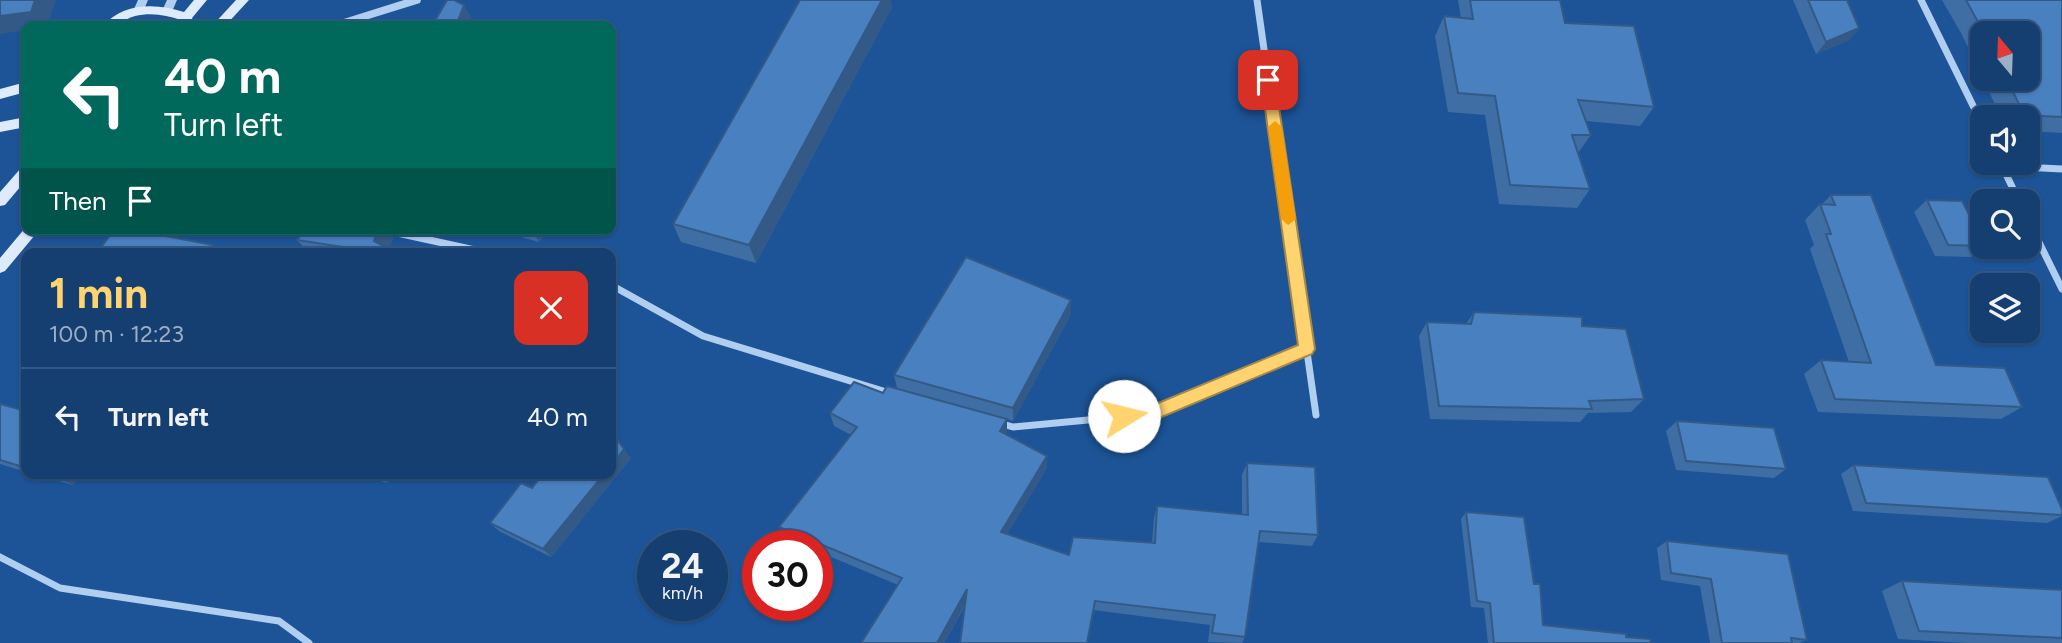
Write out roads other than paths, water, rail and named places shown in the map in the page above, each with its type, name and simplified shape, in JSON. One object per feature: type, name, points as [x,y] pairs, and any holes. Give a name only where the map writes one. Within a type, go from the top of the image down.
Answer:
[{"type":"main road","points":[[189,21],[201,0]]},
{"type":"main road","points":[[223,21],[243,0]]},
{"type":"main road","points":[[115,21],[141,5],[170,5],[187,21]]},
{"type":"main road","points":[[0,93],[21,88]]},
{"type":"main road","points":[[0,127],[21,123]]},
{"type":"main road","points":[[0,201],[21,178]]},
{"type":"main road","points":[[0,267],[28,235]]},
{"type":"street","points":[[351,21],[416,0]]},
{"type":"street","points":[[1257,0],[1316,415]]},
{"type":"street","points":[[1921,0],[1973,105]]},
{"type":"street","points":[[2040,167],[2062,169]]},
{"type":"street","points":[[406,235],[466,248]]},
{"type":"street","points":[[2040,244],[2062,289]]},
{"type":"street","points":[[616,288],[704,336],[899,395]]},
{"type":"street","points":[[988,420],[1013,428],[1152,414],[1307,349]]},
{"type":"street","points":[[0,557],[60,588],[279,621],[309,643]]}]
